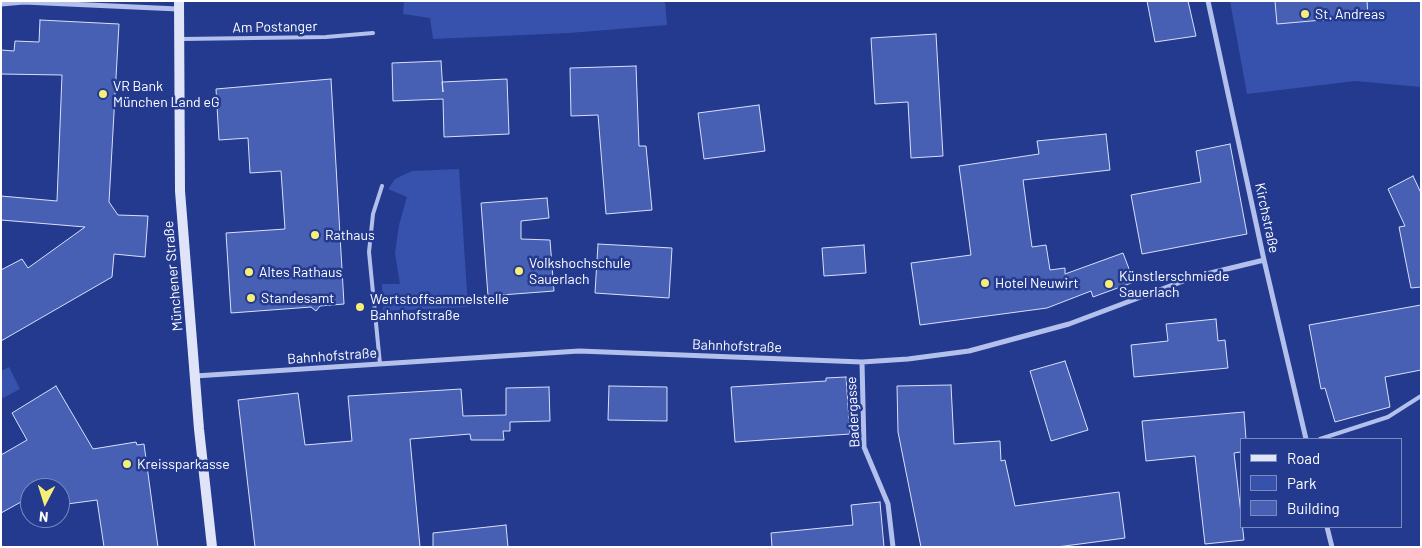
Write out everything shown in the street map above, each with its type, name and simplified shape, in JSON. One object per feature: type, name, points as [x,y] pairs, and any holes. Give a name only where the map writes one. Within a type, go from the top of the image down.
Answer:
[{"type":"main road","name":"Münchener Straße","points":[[178,5],[180,191],[195,376],[212,547]]},
{"type":"street","name":"Kirchstraße","points":[[1208,1],[1264,260],[1306,438]]},
{"type":"street","points":[[1,4],[24,2],[178,5]]},
{"type":"street","name":"Bahnhofstraße","points":[[195,376],[578,351],[862,362],[969,351],[1069,324],[1194,277],[1264,260]]},
{"type":"street","name":"Badergasse","points":[[862,362],[864,447],[888,504],[894,547]]},
{"type":"street","points":[[1327,528],[1332,547]]},
{"type":"lane","name":"Am Postanger","points":[[177,39],[326,37],[373,33]]},
{"type":"lane","points":[[380,364],[369,252],[373,214],[382,186]]},
{"type":"lane","points":[[1323,438],[1388,417],[1421,396]]},
{"type":"green space","points":[[404,1],[665,1],[667,25],[569,33],[433,39],[430,18],[403,14]]},
{"type":"green space","points":[[1230,1],[1421,1],[1421,87],[1355,81],[1247,94]]},
{"type":"green space","points":[[459,169],[468,307],[383,311],[382,284],[400,284],[395,253],[399,225],[407,197],[388,189],[395,179],[412,171]]},
{"type":"green space","points":[[9,367],[20,389],[3,398],[1,396],[1,371]]},
{"type":"building","points":[[1147,1],[1188,1],[1196,36],[1155,42]]},
{"type":"building","name":"St. Andreas","points":[[1275,1],[1367,1],[1368,16],[1277,24]]},
{"type":"building","points":[[40,20],[119,24],[109,202],[118,215],[148,216],[145,257],[114,254],[112,277],[1,341],[1,270],[22,259],[28,268],[85,227],[1,220],[1,196],[57,201],[62,75],[1,74],[1,50],[14,51],[15,41],[39,42]]},
{"type":"building","points":[[936,34],[943,156],[911,158],[908,102],[875,104],[871,38]]},
{"type":"building","points":[[441,61],[442,82],[507,79],[509,134],[444,137],[443,99],[393,101],[392,63]]},
{"type":"building","points":[[636,66],[639,146],[646,146],[652,210],[606,214],[598,115],[571,116],[570,68]]},
{"type":"building","points":[[331,79],[344,304],[320,306],[316,311],[311,307],[231,313],[226,233],[285,229],[281,171],[250,173],[248,138],[219,140],[216,89]]},
{"type":"building","points":[[759,105],[765,151],[704,159],[698,113]]},
{"type":"building","points":[[1106,134],[1110,170],[1023,180],[1032,247],[1046,245],[1050,270],[1065,268],[1065,274],[1123,253],[1134,282],[1093,297],[1091,291],[1047,308],[920,325],[911,263],[971,255],[959,166],[1039,154],[1037,141]]},
{"type":"building","points":[[1230,144],[1247,234],[1142,254],[1131,195],[1201,182],[1196,151]]},
{"type":"building","points":[[1413,176],[1421,193],[1421,287],[1411,288],[1399,227],[1405,226],[1388,189]]},
{"type":"building","points":[[547,198],[549,218],[521,221],[521,239],[550,240],[554,291],[488,296],[481,203]]},
{"type":"building","points":[[598,244],[672,248],[669,298],[595,293]]},
{"type":"building","points":[[864,245],[866,273],[824,276],[822,248]]},
{"type":"building","points":[[1421,305],[1421,370],[1385,377],[1390,407],[1335,422],[1325,388],[1321,389],[1309,325]]},
{"type":"building","points":[[1216,319],[1218,341],[1225,340],[1228,368],[1134,377],[1131,345],[1168,341],[1166,324]]},
{"type":"building","points":[[1065,361],[1088,430],[1051,441],[1030,371]]},
{"type":"building","points":[[846,377],[850,434],[735,442],[731,387],[826,381],[826,378]]},
{"type":"building","points":[[951,385],[954,444],[1000,441],[1001,461],[1005,460],[1015,506],[1119,492],[1125,538],[1057,547],[921,547],[898,432],[897,386]]},
{"type":"building","points":[[56,386],[93,449],[136,442],[137,445],[144,444],[158,547],[104,547],[97,500],[70,504],[70,478],[20,478],[20,503],[1,513],[1,455],[27,440],[12,413]]},
{"type":"building","points":[[609,386],[667,387],[667,421],[608,420]]},
{"type":"building","points":[[549,387],[550,421],[510,422],[510,431],[503,431],[504,440],[471,440],[470,434],[410,439],[420,547],[255,547],[238,400],[298,393],[305,445],[352,441],[348,396],[461,389],[463,416],[506,415],[506,388]]},
{"type":"building","points":[[1244,412],[1246,438],[1240,438],[1240,452],[1234,453],[1240,505],[1240,528],[1243,528],[1244,540],[1205,544],[1195,456],[1146,461],[1142,421]]},
{"type":"building","points":[[880,502],[884,547],[772,547],[771,533],[853,525],[851,505]]},
{"type":"building","points":[[506,525],[508,547],[433,547],[433,533]]},
{"type":"place","name":"St. Andreas","points":[[1305,14]]},
{"type":"place","name":"VR Bank München Land eG","points":[[103,94]]},
{"type":"place","name":"Rathaus","points":[[315,235]]},
{"type":"place","name":"Volkshochschule Sauerlach","points":[[519,271]]},
{"type":"place","name":"Altes Rathaus","points":[[249,272]]},
{"type":"place","name":"Hotel Neuwirt","points":[[985,283]]},
{"type":"place","name":"Künstlerschmiede Sauerlach","points":[[1109,284]]},
{"type":"place","name":"Standesamt","points":[[251,298]]},
{"type":"place","name":"Wertstoffsammelstelle Bahnhofstraße","points":[[360,307]]},
{"type":"place","name":"Kreissparkasse","points":[[127,464]]}]
